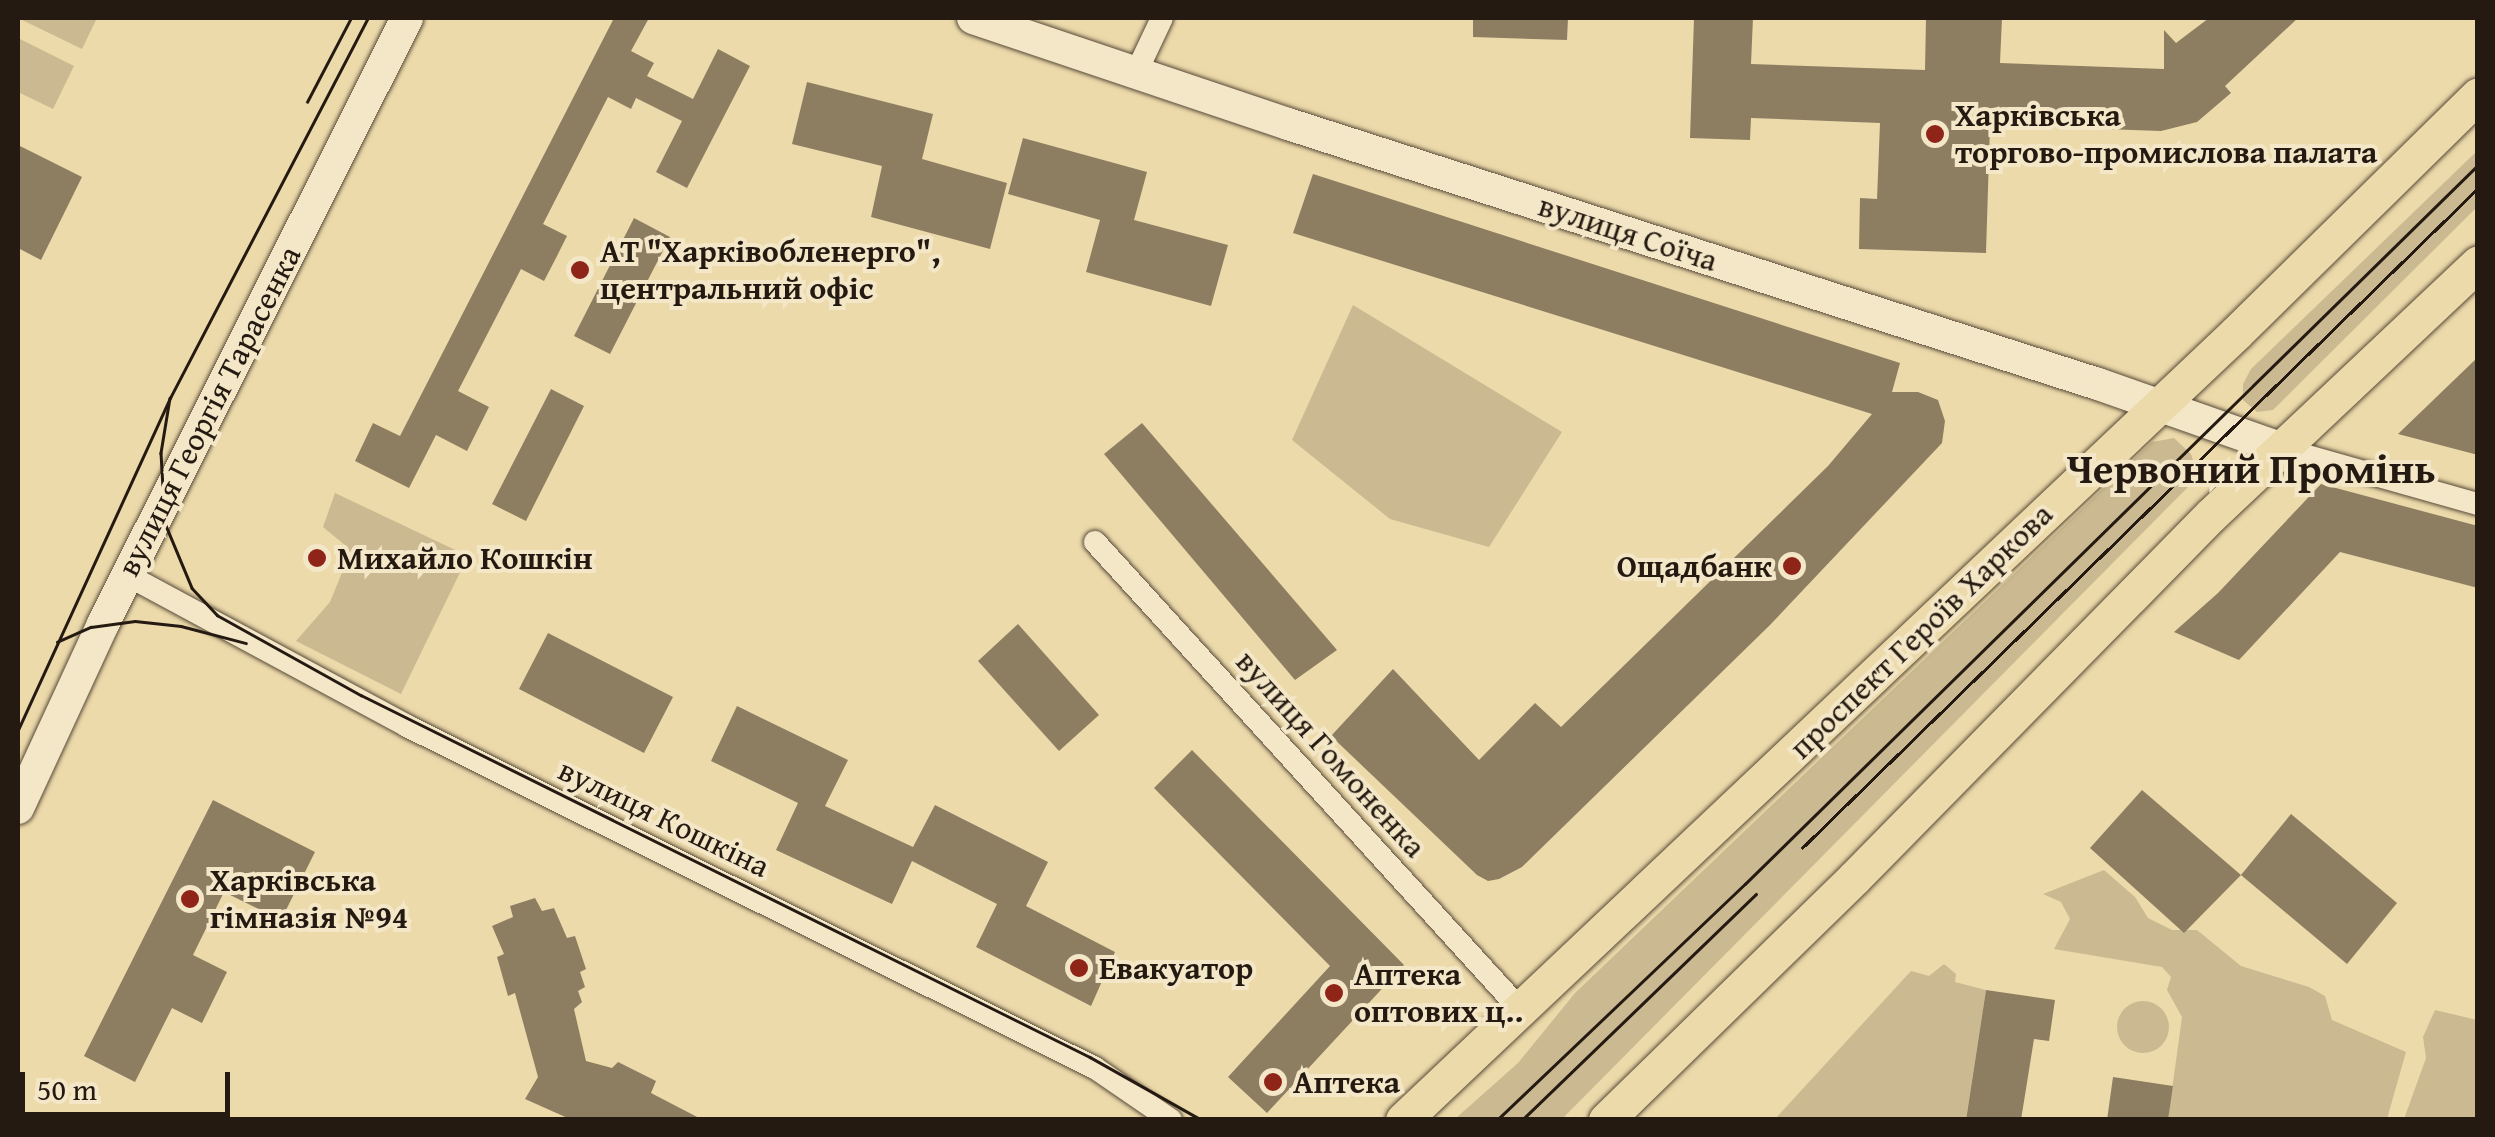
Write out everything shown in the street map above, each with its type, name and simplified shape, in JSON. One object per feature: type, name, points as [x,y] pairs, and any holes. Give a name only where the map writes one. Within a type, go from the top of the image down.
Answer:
[{"type":"main road","name":"проспект Героїв Харкова","points":[[1403,1120],[2159,404],[2478,95]]},
{"type":"main road","points":[[1606,1120],[1854,878],[2211,515],[2478,263]]},
{"type":"street","name":"вулиця Георгія Тарасенка","points":[[18,808],[127,575],[407,18]]},
{"type":"street","name":"вулиця Соїча","points":[[973,18],[2159,404],[2284,449]]},
{"type":"street","points":[[1136,73],[1162,18]]},
{"type":"street","points":[[2284,449],[2478,504]]},
{"type":"street","name":"вулиця Гомоненка","points":[[1094,542],[1519,1008]]},
{"type":"street","name":"вулиця Кошкіна","points":[[127,575],[407,726],[1095,1068],[1171,1120]]},
{"type":"shaded area","points":[[18,18],[97,18],[82,49]]},
{"type":"shaded area","points":[[18,38],[74,66],[53,109],[18,92]]},
{"type":"shaded area","points":[[2477,151],[2477,207],[2273,410],[2257,412],[2243,400],[2243,384],[2251,369]]},
{"type":"shaded area","points":[[1353,305],[1562,432],[1489,547],[1390,519],[1292,440]]},
{"type":"shaded area","points":[[2174,438],[2191,454],[2196,471],[2188,487],[1562,1119],[1455,1119],[1518,1063],[1575,993],[2152,442]]},
{"type":"shaded area","points":[[335,493],[468,556],[401,694],[296,641],[330,602],[343,570],[346,546],[323,527]]},
{"type":"shaded area","points":[[2104,870],[2135,897],[2148,918],[2172,930],[2197,930],[2241,966],[2309,987],[2325,996],[2332,1020],[2406,1052],[2387,1119],[2168,1119],[2182,1017],[2167,990],[2171,977],[2162,967],[2054,949],[2070,919],[2061,902],[2043,894]]},
{"type":"shaded area","points":[[1944,964],[1956,974],[1955,982],[1986,990],[1966,1119],[1774,1120],[1911,971],[1929,976]]},
{"type":"shaded area","points":[[2143,1001],[2162,1008],[2169,1027],[2162,1046],[2143,1053],[2124,1046],[2117,1027],[2124,1008]]},
{"type":"shaded area","points":[[2435,1010],[2477,1020],[2477,1119],[2404,1119],[2426,1058],[2423,1037]]},
{"type":"building","name":"АТ \"Харківобленерго\", центральний офіс","points":[[614,18],[649,18],[631,51],[654,63],[647,76],[693,99],[718,49],[750,66],[687,188],[656,172],[682,121],[636,98],[631,109],[608,97],[543,224],[567,236],[556,258],[544,281],[521,269],[458,391],[489,407],[467,451],[436,435],[409,488],[355,461],[373,423],[400,436]]},
{"type":"building","points":[[1473,18],[1568,18],[1567,40],[1473,37]]},
{"type":"building","name":"Харківська торгово-промислова палата","points":[[1694,18],[1753,18],[1751,64],[1925,70],[1926,18],[2002,18],[2000,63],[2164,69],[2164,30],[2176,43],[2209,18],[2298,18],[2225,86],[2231,93],[2197,122],[2161,131],[1990,125],[1986,253],[1859,249],[1860,198],[1877,199],[1880,123],[1751,118],[1750,140],[1690,138]]},
{"type":"building","points":[[807,82],[933,114],[922,159],[1007,183],[990,249],[871,217],[882,166],[792,144]]},
{"type":"building","points":[[1023,138],[1147,172],[1134,220],[1228,245],[1211,306],[1086,272],[1100,220],[1008,194]]},
{"type":"building","points":[[18,145],[82,177],[41,260],[18,248]]},
{"type":"building","points":[[1313,174],[1900,363],[1892,392],[1918,392],[1938,400],[1945,421],[1942,443],[1770,625],[1522,867],[1499,879],[1488,881],[1477,875],[1331,736],[1393,669],[1479,760],[1535,703],[1561,727],[1828,466],[1872,414],[1293,233]]},
{"type":"building","points":[[634,218],[670,237],[610,354],[574,336]]},
{"type":"building","points":[[2478,357],[2478,455],[2398,434]]},
{"type":"building","points":[[551,389],[584,406],[526,521],[492,504]]},
{"type":"building","points":[[1142,423],[1337,650],[1295,680],[1104,454]]},
{"type":"building","points":[[2321,484],[2478,526],[2478,588],[2340,552],[2239,660],[2174,632],[2218,593]]},
{"type":"building","points":[[1018,624],[1099,715],[1059,751],[978,661]]},
{"type":"building","points":[[548,633],[673,697],[644,753],[519,689]]},
{"type":"building","points":[[737,706],[848,760],[825,806],[913,847],[935,805],[1048,862],[1026,906],[1115,952],[1091,1006],[976,947],[997,904],[912,861],[892,904],[776,850],[798,803],[711,761]]},
{"type":"building","points":[[1192,750],[1404,965],[1267,1113],[1228,1077],[1330,966],[1154,788]]},
{"type":"building","points":[[2142,790],[2241,875],[2184,933],[2090,848]]},
{"type":"building","points":[[213,800],[315,852],[281,920],[224,892],[193,955],[227,972],[202,1023],[172,1008],[135,1082],[84,1056]]},
{"type":"building","points":[[2291,814],[2397,903],[2347,964],[2241,875]]},
{"type":"building","points":[[535,898],[542,911],[554,908],[567,938],[575,936],[586,969],[580,972],[585,987],[578,991],[582,1002],[574,1009],[586,1061],[612,1068],[618,1062],[656,1081],[651,1093],[703,1120],[572,1120],[525,1099],[538,1077],[515,993],[508,996],[497,957],[504,954],[492,926],[513,917],[510,906]]},
{"type":"building","points":[[1986,990],[2055,1000],[2049,1041],[2034,1039],[2021,1120],[1966,1120]]},
{"type":"building","points":[[2113,1077],[2173,1086],[2168,1120],[2107,1120]]},
{"type":"tram line","points":[[307,102],[351,18]]},
{"type":"tram line","points":[[18,730],[170,398],[368,18]]},
{"type":"tram line","points":[[1497,1120],[1745,884],[2478,165]]},
{"type":"tram line","points":[[1802,848],[2478,188]]},
{"type":"tram line","points":[[170,398],[161,453],[165,523],[192,588],[217,615],[361,695],[1090,1057],[1202,1120]]},
{"type":"tram line","points":[[57,642],[91,627],[135,621],[181,626],[246,643]]},
{"type":"tram line","points":[[1522,1120],[1756,894]]},
{"type":"place","name":"Харківська торгово-промислова палата","points":[[1935,134]]},
{"type":"place","name":"АТ \"Харківобленерго\", центральний офіс","points":[[580,270]]},
{"type":"place","name":"Михайло Кошкін","points":[[317,558]]},
{"type":"place","name":"Ощадбанк","points":[[1792,566]]},
{"type":"place","name":"Харківська гімназія №94","points":[[190,899]]},
{"type":"place","name":"Евакуатор","points":[[1079,968]]},
{"type":"place","name":"Аптека оптових ц‥","points":[[1334,993]]},
{"type":"place","name":"Аптека","points":[[1273,1082]]},
{"type":"district","name":"Червоний Промінь","points":[[2251,468]]}]
